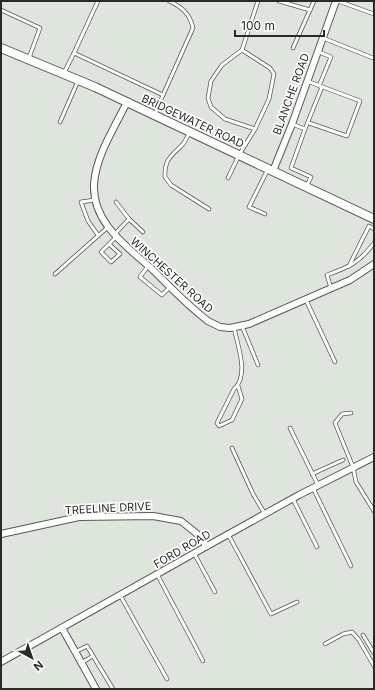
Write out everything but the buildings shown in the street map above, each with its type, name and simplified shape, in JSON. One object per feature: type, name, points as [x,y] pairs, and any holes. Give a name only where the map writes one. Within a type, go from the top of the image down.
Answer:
[{"type":"main road","name":"BRIDGEWATER ROAD","points":[[1,48],[64,73],[374,219]]},
{"type":"street","name":"BLANCHE ROAD","points":[[270,170],[292,124],[306,81],[337,1]]},
{"type":"street","name":"WINCHESTER ROAD","points":[[127,102],[106,146],[97,169],[94,182],[96,199],[101,215],[115,236],[208,321],[220,326],[242,326],[306,300],[361,274],[374,264]]},
{"type":"street","name":"FORD ROAD","points":[[1,662],[264,514],[374,457]]},
{"type":"street","name":"TREELINE DRIVE","points":[[1,534],[79,517],[153,516],[181,521],[196,533],[207,546]]},
{"type":"street","points":[[62,628],[96,689]]},
{"type":"lane","points":[[64,73],[98,1]]},
{"type":"lane","points":[[154,115],[193,28],[191,19],[182,8],[169,1]]},
{"type":"lane","points":[[255,129],[226,119],[211,107],[208,98],[211,82],[222,66],[242,50],[258,1]]},
{"type":"lane","points":[[279,1],[310,10]]},
{"type":"lane","points":[[293,48],[314,1]]},
{"type":"lane","points":[[337,1],[374,14]]},
{"type":"lane","points":[[1,10],[40,28],[29,58]]},
{"type":"lane","points":[[323,38],[373,58]]},
{"type":"lane","points":[[228,178],[238,155],[255,129],[269,99],[274,74],[270,68],[242,50]]},
{"type":"lane","points":[[306,187],[311,177],[291,168],[331,57],[317,52]]},
{"type":"lane","points":[[74,53],[163,95]]},
{"type":"lane","points":[[60,122],[79,80]]},
{"type":"lane","points":[[306,81],[360,101],[347,136],[308,123]]},
{"type":"lane","points":[[292,124],[305,129]]},
{"type":"lane","points":[[190,132],[184,143],[172,154],[166,165],[165,176],[171,185],[209,209]]},
{"type":"lane","points":[[265,214],[249,207],[270,170]]},
{"type":"lane","points":[[96,199],[81,202],[88,221],[98,236]]},
{"type":"lane","points":[[116,202],[129,219],[142,232]]},
{"type":"lane","points":[[109,244],[120,254],[111,262],[101,252],[129,219]]},
{"type":"lane","points":[[349,266],[370,226],[374,229]]},
{"type":"lane","points":[[56,274],[108,227]]},
{"type":"lane","points":[[331,288],[327,275],[362,259],[374,243]]},
{"type":"lane","points":[[148,266],[140,277],[162,296],[170,287]]},
{"type":"lane","points":[[306,300],[335,362]]},
{"type":"lane","points":[[242,326],[258,365]]},
{"type":"lane","points":[[234,327],[243,370],[238,386],[234,389],[217,423],[219,426],[232,420],[242,399],[238,386]]},
{"type":"lane","points":[[351,413],[342,414],[335,423],[353,467],[356,482],[374,510]]},
{"type":"lane","points":[[290,428],[312,474],[351,566]]},
{"type":"lane","points":[[232,448],[264,514]]},
{"type":"lane","points":[[312,474],[343,460]]},
{"type":"lane","points":[[292,499],[317,547]]},
{"type":"lane","points":[[228,534],[271,614],[296,602]]},
{"type":"lane","points":[[194,553],[215,592]]},
{"type":"lane","points":[[157,574],[203,661]]},
{"type":"lane","points":[[120,595],[167,679]]},
{"type":"lane","points":[[324,644],[343,634],[352,632],[359,640],[374,666]]},
{"type":"lane","points":[[363,635],[374,653]]},
{"type":"lane","points":[[75,652],[87,646],[112,689]]},
{"type":"lane","points":[[81,663],[93,656]]}]
